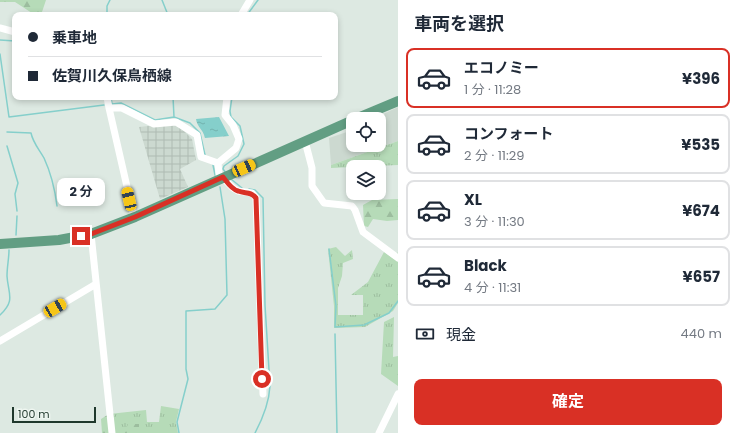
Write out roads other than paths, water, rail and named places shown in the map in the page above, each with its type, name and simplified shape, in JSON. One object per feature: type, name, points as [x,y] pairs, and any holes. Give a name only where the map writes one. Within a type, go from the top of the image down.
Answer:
[{"type":"main road","points":[[373,112],[398,101]]},
{"type":"main road","points":[[0,244],[59,240],[91,234],[135,217],[346,123]]},
{"type":"street","points":[[244,12],[250,0]]},
{"type":"street","points":[[0,28],[12,31]]},
{"type":"street","points":[[108,100],[135,217]]},
{"type":"street","points":[[218,163],[236,148],[239,139],[233,125],[225,115],[227,100]]},
{"type":"street","points":[[109,108],[122,108],[154,124],[176,122],[197,135],[201,157],[218,163]]},
{"type":"street","points":[[305,141],[312,168],[312,186],[324,204],[352,206],[356,210],[363,232],[398,258]]},
{"type":"street","points":[[218,163],[219,174],[233,188],[238,191],[252,193],[256,198],[263,394]]},
{"type":"street","points":[[91,234],[112,433]]},
{"type":"street","points":[[0,341],[96,284]]},
{"type":"street","points":[[379,433],[398,394]]},
{"type":"water","points":[[219,117],[229,136],[205,138],[196,119]]},
{"type":"waterway","points":[[107,12],[107,6],[110,0]]},
{"type":"waterway","points":[[162,0],[167,12]]},
{"type":"waterway","points":[[249,12],[258,0]]},
{"type":"waterway","points":[[0,40],[12,41]]},
{"type":"waterway","points":[[0,54],[9,117],[104,105]]},
{"type":"waterway","points":[[111,100],[112,104],[121,103],[155,120],[174,117]]},
{"type":"waterway","points":[[173,100],[174,117],[190,123],[200,133],[205,155]]},
{"type":"waterway","points":[[226,173],[223,169],[224,166],[238,156],[244,144],[240,126],[231,117],[230,111],[232,100]]},
{"type":"waterway","points":[[7,132],[31,133],[33,140],[44,158],[49,170],[57,206]]},
{"type":"waterway","points":[[7,146],[18,183],[15,194],[17,211]]},
{"type":"waterway","points":[[213,165],[215,175]]},
{"type":"waterway","points":[[231,179],[242,188]]},
{"type":"waterway","points":[[179,433],[177,422],[188,379],[186,369],[186,311],[215,309],[227,295],[225,219],[220,187]]},
{"type":"waterway","points":[[249,189],[255,190],[263,198],[265,305],[270,386],[265,411],[255,433]]},
{"type":"waterway","points":[[16,235],[17,216]]},
{"type":"waterway","points":[[329,249],[336,306],[335,327],[364,325],[389,313],[398,301]]},
{"type":"waterway","points":[[0,315],[10,301],[7,276],[9,250]]},
{"type":"waterway","points":[[335,334],[337,433]]}]
